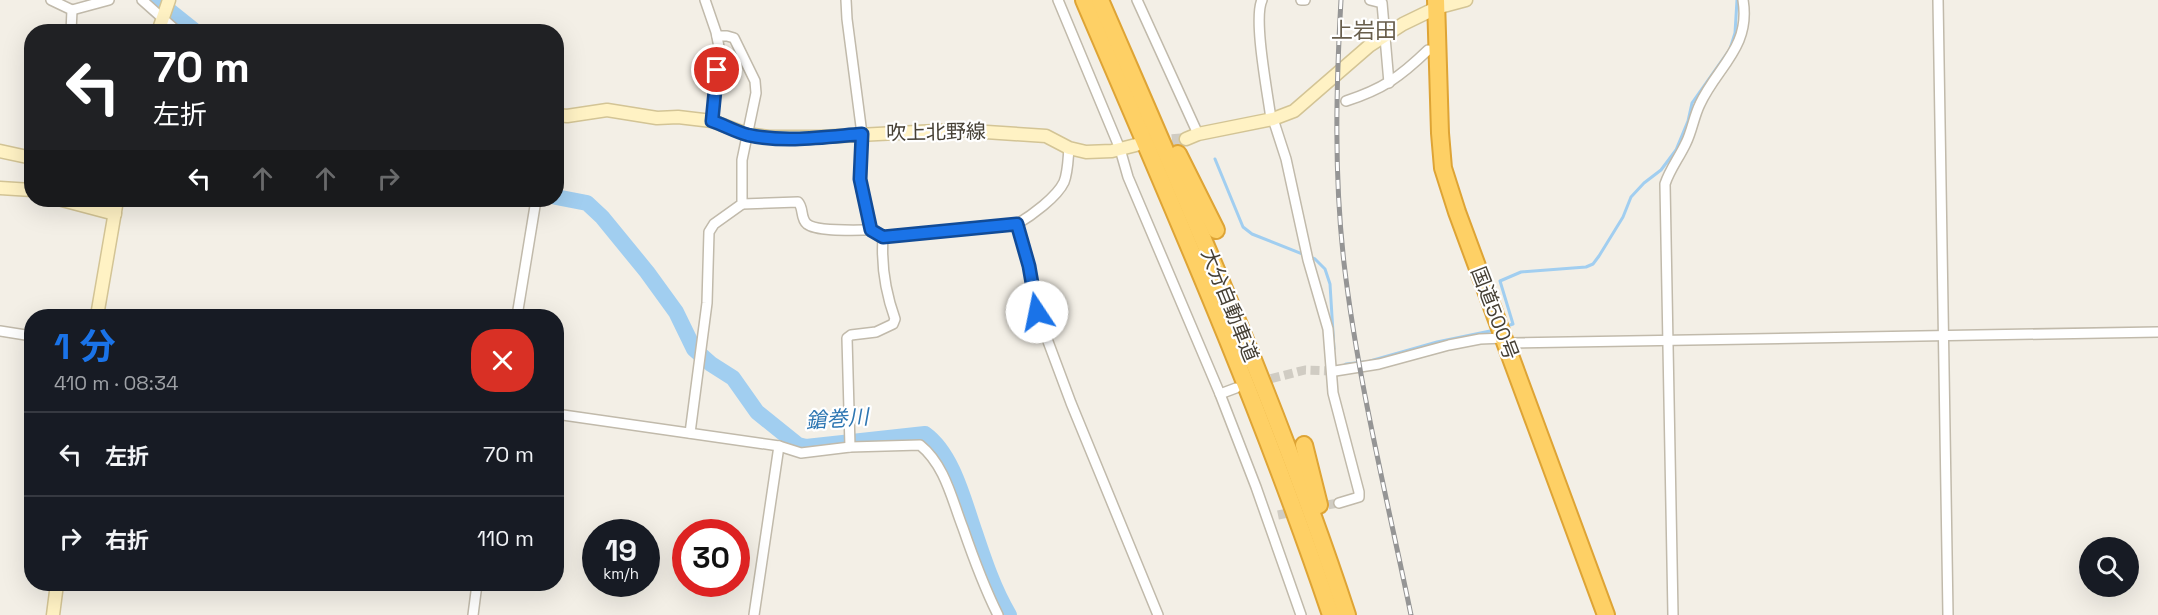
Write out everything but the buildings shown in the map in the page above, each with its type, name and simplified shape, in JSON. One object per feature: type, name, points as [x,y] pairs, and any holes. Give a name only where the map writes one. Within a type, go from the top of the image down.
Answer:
[{"type":"highway","name":"大分自動車道","points":[[1084,0],[1261,420],[1331,615]]},
{"type":"highway","name":"大分自動車道","points":[[1100,0],[1275,413],[1348,615]]},
{"type":"highway","points":[[1100,0],[1216,230]]},
{"type":"highway","name":"国道500号","points":[[1436,4],[1443,168],[1457,212],[1606,615]]},
{"type":"highway","points":[[1304,445],[1348,615]]},
{"type":"main road","points":[[160,24],[169,0]]},
{"type":"main road","points":[[1186,139],[1198,134],[1272,119],[1294,111],[1369,46],[1403,24],[1436,4],[1466,0]]},
{"type":"main road","name":"吹上北野線","points":[[564,116],[607,110],[657,118],[678,117],[712,121],[747,134],[769,137],[956,130],[1046,136],[1077,151],[1098,153],[1136,145]]},
{"type":"main road","points":[[0,151],[24,156]]},
{"type":"main road","points":[[0,188],[24,190]]},
{"type":"main road","points":[[88,207],[115,214]]},
{"type":"main road","points":[[98,309],[116,207]]},
{"type":"main road","points":[[52,615],[56,591]]},
{"type":"street","points":[[51,0],[72,10],[109,0]]},
{"type":"street","points":[[142,0],[170,24]]},
{"type":"street","points":[[705,0],[719,47],[712,121]]},
{"type":"street","points":[[846,0],[862,134],[860,179],[871,230]]},
{"type":"street","points":[[1058,0],[1120,149],[1128,177],[1220,394],[1267,517],[1301,615]]},
{"type":"street","points":[[1137,0],[1198,134]]},
{"type":"street","points":[[1262,0],[1260,7],[1261,48],[1272,119],[1286,159],[1308,260],[1328,329],[1333,393],[1359,492],[1359,497],[1339,503]]},
{"type":"street","points":[[1370,0],[1382,3],[1389,83]]},
{"type":"street","points":[[1673,615],[1665,184],[1669,172],[1686,144],[1700,104],[1736,50],[1744,18],[1743,0]]},
{"type":"street","points":[[1938,0],[1948,615]]},
{"type":"street","points":[[71,24],[72,10]]},
{"type":"street","points":[[717,36],[734,38],[755,81],[756,103],[742,160],[742,204]]},
{"type":"street","points":[[1346,101],[1380,89],[1409,68],[1428,50]]},
{"type":"street","points":[[690,433],[707,303],[709,232],[714,224],[742,204],[798,202],[801,205],[802,218],[807,224],[816,228],[871,230],[883,237],[1017,224],[1061,188],[1066,174],[1069,148]]},
{"type":"street","points":[[518,309],[535,207]]},
{"type":"street","points":[[1017,224],[1029,266],[1037,312],[1071,403],[1158,615]]},
{"type":"street","points":[[850,447],[847,338],[851,335],[876,332],[893,324],[894,319],[883,278],[881,260],[883,237]]},
{"type":"street","points":[[0,332],[24,335]]},
{"type":"street","points":[[1335,371],[1379,364],[1480,339],[1505,341],[1667,340],[2158,332]]},
{"type":"street","points":[[1220,394],[1236,388]]},
{"type":"street","points":[[564,415],[780,446],[801,453],[850,447],[921,445],[928,451],[944,478],[986,592],[998,615]]},
{"type":"street","points":[[754,615],[780,446]]},
{"type":"street","points":[[1267,517],[1278,515]]},
{"type":"street","points":[[473,615],[476,591]]},
{"type":"waterway","name":"鎗巻川","points":[[156,0],[186,24]]},
{"type":"waterway","points":[[1507,326],[1513,324],[1500,281],[1521,272],[1586,267],[1593,264],[1623,217],[1631,197],[1661,170],[1676,150],[1688,121],[1692,103],[1730,49],[1735,33],[1737,0]]},
{"type":"waterway","points":[[1215,159],[1243,227],[1252,234],[1315,259],[1325,269],[1330,284],[1334,349]]},
{"type":"waterway","name":"鎗巻川","points":[[564,199],[587,203],[602,217],[676,312],[694,349],[711,364],[733,378],[757,412],[798,445],[806,447],[925,434],[935,443],[956,479],[990,575],[1009,615]]},
{"type":"waterway","points":[[1370,361],[1437,342],[1495,330]]},
{"type":"waterway","points":[[1342,367],[1346,364],[1364,362]]},
{"type":"tunnel","points":[[1154,142],[1186,139]]},
{"type":"tunnel","points":[[1258,382],[1305,370],[1335,371]]},
{"type":"tunnel","points":[[1315,507],[1339,503]]},
{"type":"tunnel","points":[[1278,515],[1298,511]]},
{"type":"railway","points":[[1341,0],[1337,132],[1344,263],[1365,396],[1411,615]]},
{"type":"district","name":"上岩田","points":[[1364,30]]},
{"type":"route","points":[[717,70],[712,121],[747,134],[769,137],[862,134],[861,189],[871,230],[883,237],[1017,224],[1029,266],[1037,312]]}]
